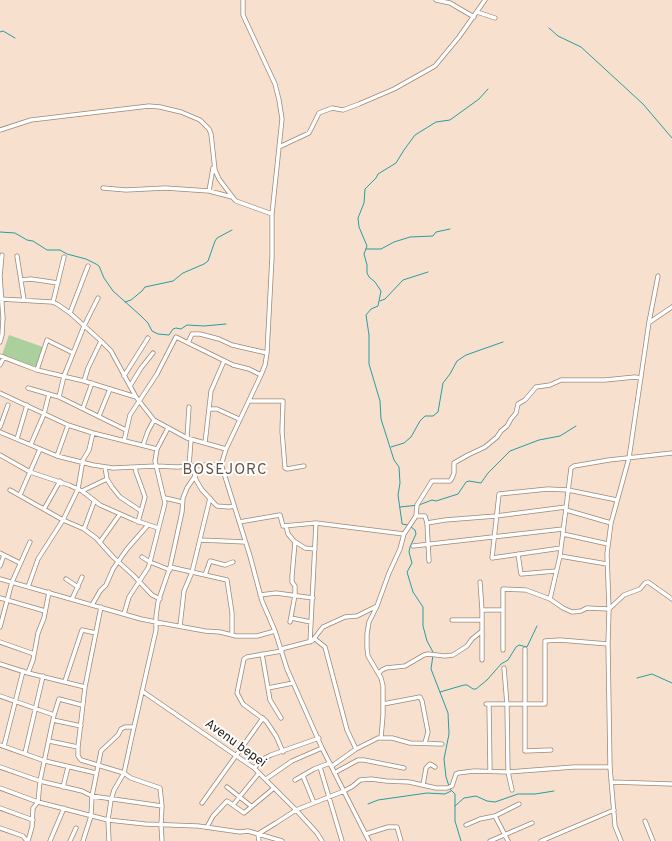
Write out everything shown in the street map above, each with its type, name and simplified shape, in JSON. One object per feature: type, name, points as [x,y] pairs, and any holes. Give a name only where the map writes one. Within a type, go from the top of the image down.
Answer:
[{"type":"street","points":[[242,0],[243,15],[275,84],[282,119],[272,214],[272,257],[267,353],[265,365],[249,401],[239,419],[226,449],[222,464],[260,595],[275,631],[293,683],[319,738],[322,748],[336,772],[369,841]]},
{"type":"street","points":[[436,0],[450,3],[474,16]]},
{"type":"street","points":[[279,147],[309,133],[319,113],[332,108],[343,110],[359,104],[394,89],[435,66],[485,0]]},
{"type":"street","points":[[477,12],[495,18]]},
{"type":"street","points":[[0,130],[37,119],[149,106],[160,106],[181,112],[200,120],[211,134],[214,165],[219,179],[232,197],[236,201],[272,214]]},
{"type":"street","points":[[209,191],[214,165]]},
{"type":"street","points":[[103,188],[126,190],[165,188],[209,191],[232,197]]},
{"type":"street","points":[[0,342],[2,335],[0,276],[2,255]]},
{"type":"street","points":[[17,256],[24,300]]},
{"type":"street","points":[[53,302],[64,257]]},
{"type":"street","points":[[70,313],[88,266]]},
{"type":"street","points":[[621,841],[615,826],[610,767],[608,544],[611,523],[629,458],[642,378],[649,322],[658,276]]},
{"type":"street","points":[[21,280],[31,279],[58,283]]},
{"type":"street","points":[[59,397],[64,376],[73,353],[98,298]]},
{"type":"street","points":[[1,299],[53,302],[70,313],[101,340],[110,351],[139,402],[154,420],[191,440],[226,449]]},
{"type":"street","points":[[649,322],[672,307]]},
{"type":"street","points":[[188,344],[192,334],[200,334],[219,339],[232,345],[267,353]]},
{"type":"street","points":[[124,441],[130,415],[157,374],[176,337],[224,361],[249,369],[261,375]]},
{"type":"street","points":[[124,376],[148,338]]},
{"type":"street","points":[[36,370],[47,340],[73,353]]},
{"type":"street","points":[[84,381],[88,368],[101,340]]},
{"type":"street","points":[[130,386],[152,353]]},
{"type":"street","points":[[0,365],[2,356],[36,370],[92,383],[136,397]]},
{"type":"street","points":[[205,443],[211,391],[224,361]]},
{"type":"street","points":[[381,738],[383,686],[379,673],[368,656],[367,634],[369,622],[378,606],[389,572],[400,550],[404,534],[416,516],[417,505],[432,481],[450,481],[454,473],[454,464],[485,447],[497,437],[516,413],[518,404],[525,400],[536,387],[550,385],[561,380],[642,378]]},
{"type":"street","points":[[83,408],[92,383]]},
{"type":"street","points":[[28,388],[59,397],[126,430]]},
{"type":"street","points":[[99,416],[110,389]]},
{"type":"street","points":[[0,393],[68,425],[93,433],[157,449]]},
{"type":"street","points":[[31,444],[44,414],[49,394]]},
{"type":"street","points":[[249,401],[283,401],[282,431],[285,468],[287,469],[304,466]]},
{"type":"street","points":[[0,427],[8,405]]},
{"type":"street","points":[[17,439],[27,405]]},
{"type":"street","points":[[187,438],[189,407]]},
{"type":"street","points":[[210,409],[217,409],[239,419]]},
{"type":"street","points":[[143,445],[154,420]]},
{"type":"street","points":[[57,456],[68,425]]},
{"type":"street","points":[[124,614],[129,597],[148,568],[165,503],[155,460],[157,449],[168,428]]},
{"type":"street","points":[[0,432],[57,456],[105,467],[191,466],[222,464]]},
{"type":"street","points":[[28,587],[38,559],[63,520],[78,489],[83,460],[89,450],[93,433]]},
{"type":"street","points":[[191,440],[191,466],[202,490],[217,506],[234,506]]},
{"type":"street","points":[[20,495],[40,449]]},
{"type":"street","points":[[550,598],[560,556],[571,468],[574,466],[609,460],[672,453]]},
{"type":"street","points":[[0,455],[30,472],[60,481],[78,489],[94,502],[138,522],[158,528]]},
{"type":"street","points":[[105,467],[107,479],[120,497],[141,511]]},
{"type":"street","points":[[135,467],[145,497],[138,522]]},
{"type":"street","points":[[109,841],[108,820],[111,800],[114,790],[124,773],[156,630],[156,617],[160,599],[170,568],[182,512],[182,502],[186,488],[195,476]]},
{"type":"street","points":[[82,491],[107,479]]},
{"type":"street","points":[[44,509],[60,481]]},
{"type":"street","points":[[561,548],[492,558],[499,494],[548,489],[568,490],[617,500]]},
{"type":"street","points":[[10,490],[63,520],[84,529],[100,542],[152,595],[160,599]]},
{"type":"street","points":[[165,498],[182,502]]},
{"type":"street","points":[[180,626],[184,591],[192,572],[201,540],[210,498]]},
{"type":"street","points":[[84,529],[94,502]]},
{"type":"street","points":[[427,523],[566,509],[611,523]]},
{"type":"street","points":[[100,542],[120,514]]},
{"type":"street","points":[[239,522],[280,515],[283,526],[286,526],[288,534],[295,542],[305,548],[315,549]]},
{"type":"street","points":[[416,516],[425,516],[427,523],[429,561]]},
{"type":"street","points":[[286,526],[316,523],[404,534]]},
{"type":"street","points":[[310,642],[316,523]]},
{"type":"street","points":[[92,605],[106,584],[113,569],[148,525]]},
{"type":"street","points":[[413,546],[564,529]]},
{"type":"street","points":[[563,534],[608,544]]},
{"type":"street","points":[[201,540],[245,542]]},
{"type":"street","points":[[0,627],[12,582],[30,542]]},
{"type":"street","points":[[290,622],[295,596],[295,586],[292,582],[292,576],[295,542]]},
{"type":"street","points":[[0,553],[20,563]]},
{"type":"street","points":[[518,554],[521,574],[556,571]]},
{"type":"street","points":[[0,566],[4,555]]},
{"type":"street","points":[[560,556],[607,564]]},
{"type":"street","points":[[142,557],[150,562],[170,568],[227,580],[232,613],[232,635]]},
{"type":"street","points":[[205,575],[210,561],[225,565],[233,562]]},
{"type":"street","points":[[72,599],[82,577]]},
{"type":"street","points":[[0,579],[156,622],[232,635],[257,636],[275,631]]},
{"type":"street","points":[[66,579],[78,587]]},
{"type":"street","points":[[480,582],[482,610],[482,660]]},
{"type":"street","points":[[503,650],[503,589],[526,590],[550,598],[563,608],[572,612],[581,611],[587,608],[609,609],[624,595],[640,589],[645,582],[648,582],[672,599]]},
{"type":"street","points":[[28,673],[49,592]]},
{"type":"street","points":[[260,595],[276,593],[313,598]]},
{"type":"street","points":[[0,598],[45,611]]},
{"type":"street","points":[[283,752],[276,736],[266,721],[243,704],[239,698],[237,693],[244,659],[310,642],[315,639],[323,627],[345,617],[357,616],[378,606]]},
{"type":"street","points":[[101,608],[82,705],[78,756],[81,760],[124,773],[131,778],[160,788],[162,806],[162,841]]},
{"type":"street","points":[[482,610],[503,610]]},
{"type":"street","points":[[291,618],[311,622]]},
{"type":"street","points":[[452,620],[482,620]]},
{"type":"street","points":[[65,681],[82,630],[96,633]]},
{"type":"street","points":[[379,673],[386,668],[405,666],[428,654],[445,656],[453,655],[468,646],[472,639],[482,631]]},
{"type":"street","points":[[315,639],[325,647],[347,730],[356,749]]},
{"type":"street","points":[[490,771],[488,704],[545,704],[545,641],[560,640],[608,644]]},
{"type":"street","points":[[0,642],[34,654]]},
{"type":"street","points":[[525,649],[525,750],[551,750]]},
{"type":"street","points":[[262,654],[270,700],[281,718]]},
{"type":"street","points":[[0,664],[28,673],[85,687]]},
{"type":"street","points":[[504,668],[507,704],[508,772],[512,790]]},
{"type":"street","points":[[23,671],[2,746],[45,761],[96,773]]},
{"type":"street","points":[[25,753],[43,676]]},
{"type":"street","points":[[268,688],[293,683]]},
{"type":"street","name":"Avenu bepei","points":[[142,691],[254,768],[296,810],[317,833],[322,841]]},
{"type":"street","points":[[0,696],[54,715]]},
{"type":"street","points":[[383,704],[420,696],[428,732],[425,743]]},
{"type":"street","points":[[27,841],[33,820],[33,808],[38,802],[40,781],[54,715],[59,699],[82,705]]},
{"type":"street","points":[[202,804],[263,718]]},
{"type":"street","points":[[53,720],[81,726]]},
{"type":"street","points":[[84,841],[91,816],[92,796],[99,755],[102,749],[118,735],[121,729],[125,727],[134,727]]},
{"type":"street","points":[[254,768],[265,758],[319,738]]},
{"type":"street","points":[[295,780],[320,767],[331,765],[356,749],[373,740],[381,738],[392,738],[410,743],[442,744]]},
{"type":"street","points":[[49,741],[78,747]]},
{"type":"street","points":[[266,779],[292,762],[322,748]]},
{"type":"street","points":[[336,772],[358,760],[404,768]]},
{"type":"street","points":[[423,785],[426,768],[430,764],[435,767]]},
{"type":"street","points":[[0,767],[40,781],[82,791],[92,796],[111,800],[162,806]]},
{"type":"street","points":[[63,787],[68,767]]},
{"type":"street","points":[[320,767],[342,841]]},
{"type":"street","points":[[258,834],[296,810],[344,791],[360,780],[371,778],[386,781],[413,782],[436,788],[447,788],[452,786],[458,772],[508,772],[574,767],[610,767]]},
{"type":"street","points":[[233,805],[259,773]]},
{"type":"street","points":[[303,776],[314,803]]},
{"type":"street","points":[[611,782],[649,782],[672,784]]},
{"type":"street","points":[[227,787],[251,806]]},
{"type":"street","points":[[0,788],[38,802],[108,820],[161,825],[207,827],[240,832],[248,831],[282,841]]},
{"type":"street","points":[[207,827],[213,816],[227,801],[244,813],[274,788]]},
{"type":"street","points":[[466,825],[480,819],[494,816],[519,804]]},
{"type":"street","points":[[0,808],[33,820]]},
{"type":"street","points":[[50,841],[64,808]]},
{"type":"street","points":[[541,841],[614,810]]},
{"type":"street","points":[[494,816],[508,841]]},
{"type":"street","points":[[645,821],[653,841]]},
{"type":"street","points":[[490,841],[532,823]]},
{"type":"street","points":[[366,834],[388,827],[397,827],[401,841]]},
{"type":"street","points":[[0,828],[23,836],[27,841]]},
{"type":"street","points":[[70,841],[76,828]]},
{"type":"street","points":[[258,834],[259,841]]},
{"type":"green space","points":[[9,335],[43,347],[36,367],[2,355]]},
{"type":"waterway","points":[[549,28],[558,36],[581,47],[643,104],[672,138]]},
{"type":"waterway","points":[[0,32],[3,31],[15,38]]},
{"type":"waterway","points":[[408,525],[402,524],[398,495],[400,483],[399,467],[394,460],[381,419],[380,401],[369,364],[369,335],[366,315],[371,309],[378,306],[381,291],[367,273],[367,265],[364,254],[367,246],[359,227],[358,218],[364,203],[365,189],[378,174],[396,163],[415,135],[436,122],[450,120],[479,99],[488,89]]},
{"type":"waterway","points":[[366,249],[381,249],[394,242],[410,237],[433,236],[436,232],[450,229]]},
{"type":"waterway","points":[[125,302],[131,300],[145,287],[173,281],[183,273],[204,264],[208,261],[217,238],[232,230]]},
{"type":"waterway","points":[[0,232],[15,233],[27,240],[33,241],[47,250],[60,250],[96,264],[99,266],[104,278],[113,291],[148,323],[152,331],[158,334],[169,335],[173,329],[181,329],[187,325],[204,326],[226,324]]},
{"type":"waterway","points":[[380,301],[385,299],[403,280],[428,272]]},
{"type":"waterway","points":[[391,447],[404,443],[411,437],[420,421],[425,416],[433,416],[438,412],[443,383],[457,361],[466,355],[503,342]]},
{"type":"waterway","points":[[400,507],[419,505],[432,500],[436,501],[458,494],[466,482],[481,483],[488,473],[510,451],[539,440],[560,436],[576,426]]},
{"type":"waterway","points":[[411,527],[415,530],[416,534],[410,547],[409,552],[412,563],[407,572],[413,592],[423,607],[423,626],[427,641],[433,652]]},
{"type":"waterway","points":[[440,692],[464,685],[476,689],[487,680],[501,664],[508,660],[516,647],[519,645],[527,647],[537,626]]},
{"type":"waterway","points":[[433,655],[431,669],[448,713],[449,734],[444,759],[446,777],[449,786]]},
{"type":"waterway","points":[[637,678],[652,674],[672,683]]},
{"type":"waterway","points":[[450,789],[455,794],[455,821],[461,841]]},
{"type":"waterway","points":[[368,804],[378,800],[427,793],[445,794],[451,791]]},
{"type":"waterway","points":[[455,806],[464,798],[476,796],[487,801],[495,802],[518,794],[535,794],[554,791]]},
{"type":"district","name":"BOSEJORC","points":[[225,471]]}]
